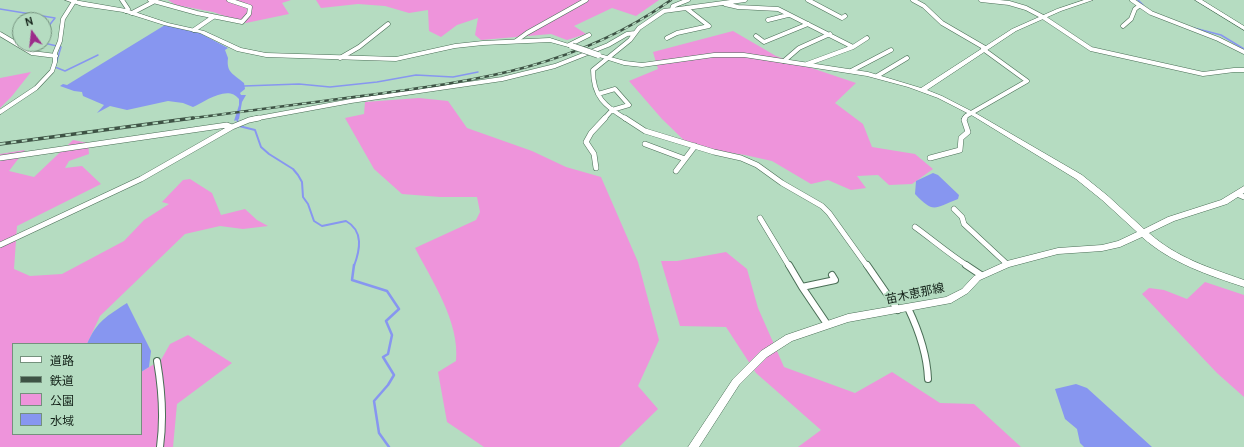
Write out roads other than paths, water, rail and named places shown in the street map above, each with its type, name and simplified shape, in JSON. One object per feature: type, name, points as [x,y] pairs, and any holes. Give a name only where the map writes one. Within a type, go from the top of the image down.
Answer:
[{"type":"street","points":[[122,0],[129,12]]},
{"type":"street","points":[[129,12],[154,1],[213,17],[242,22],[249,14],[250,7],[229,0]]},
{"type":"street","points":[[516,41],[527,32],[586,0]]},
{"type":"street","points":[[672,9],[673,6],[688,0]]},
{"type":"street","points":[[745,0],[664,11],[639,28],[630,40],[593,70],[593,81],[598,94],[607,107],[645,131],[714,152],[741,158],[758,165],[782,183],[822,206],[829,213],[898,310]]},
{"type":"street","points":[[808,0],[842,18],[845,16]]},
{"type":"street","points":[[913,0],[924,6],[942,23],[968,37],[1027,80],[972,114],[966,116],[964,120],[968,132],[961,138],[960,150],[930,158]]},
{"type":"street","points":[[981,0],[1020,6],[1042,17],[1078,43],[1091,49],[1203,74],[1217,74],[1232,69],[1244,70]]},
{"type":"street","points":[[922,90],[1014,30],[1042,17],[1090,0]]},
{"type":"street","points":[[1132,0],[1158,17],[1218,39],[1244,52]]},
{"type":"street","points":[[1198,0],[1244,28]]},
{"type":"street","points":[[0,112],[30,92],[48,77],[59,44],[63,19],[72,1],[129,12],[166,24],[202,32],[239,50],[255,54],[396,59],[455,46],[550,40],[624,63],[642,65],[721,54],[744,55],[877,76],[940,97],[972,114],[1086,182],[1143,233],[1165,250],[1184,261],[1244,284]]},
{"type":"street","points":[[723,3],[734,7],[775,9],[830,34],[852,47]]},
{"type":"street","points":[[1123,26],[1131,19],[1135,9],[1139,6]]},
{"type":"street","points":[[667,38],[677,33],[709,26],[686,8]]},
{"type":"street","points":[[768,20],[788,15]]},
{"type":"street","points":[[194,30],[213,17]]},
{"type":"street","points":[[340,58],[359,47],[388,24]]},
{"type":"street","points":[[756,36],[764,42],[808,24]]},
{"type":"street","points":[[0,245],[140,179],[245,121],[257,117],[300,109],[502,79],[555,66],[608,44],[627,34],[635,33]]},
{"type":"street","points":[[0,34],[31,54],[39,56],[56,55]]},
{"type":"street","points":[[784,61],[788,54],[795,49],[830,34]]},
{"type":"street","points":[[570,45],[589,35]]},
{"type":"street","points":[[808,64],[852,47],[867,38]]},
{"type":"street","points":[[851,71],[891,50]]},
{"type":"street","points":[[877,76],[907,58]]},
{"type":"street","points":[[596,168],[594,154],[586,142],[612,110],[629,105],[615,89],[598,94]]},
{"type":"street","points":[[0,158],[227,125],[232,127]]},
{"type":"street","points":[[645,144],[685,159]]},
{"type":"street","points":[[676,171],[695,146]]},
{"type":"street","name":"苗木恵那線","points":[[693,447],[729,390],[764,354],[789,338],[848,318],[934,304],[957,297],[981,275],[1007,264],[1058,252],[1108,247],[1120,244],[1171,219],[1224,202],[1242,193]]},
{"type":"street","points":[[954,209],[962,217],[964,224],[1007,264]]},
{"type":"street","points":[[760,218],[802,287],[827,324]]},
{"type":"street","points":[[915,227],[932,239],[941,248],[981,275]]},
{"type":"street","points":[[802,287],[835,280],[832,275]]},
{"type":"street","points":[[908,308],[916,324],[925,350],[928,361],[928,379]]},
{"type":"street","points":[[157,360],[161,385],[163,417],[160,447]]},
{"type":"water","points":[[165,25],[198,32],[228,48],[225,50],[228,58],[228,67],[232,73],[244,83],[245,89],[240,93],[241,95],[246,95],[242,102],[239,119],[234,121],[239,105],[239,99],[229,93],[209,98],[193,107],[183,103],[168,101],[127,110],[110,106],[97,113],[104,105],[83,96],[82,92],[60,86],[63,84],[67,85]]},
{"type":"water","points":[[933,173],[938,175],[959,195],[958,199],[939,207],[931,207],[915,194],[916,181]]},
{"type":"water","points":[[127,303],[151,351],[149,367],[142,371],[142,343],[88,343],[99,324]]},
{"type":"water","points":[[1076,384],[1087,388],[1152,447],[1084,447],[1080,443],[1077,429],[1065,419],[1055,389]]},
{"type":"waterway","points":[[1138,0],[1143,5]]},
{"type":"waterway","points":[[0,9],[18,12]]},
{"type":"waterway","points":[[52,18],[55,18],[52,22]]},
{"type":"waterway","points":[[1194,28],[1221,35],[1244,49]]},
{"type":"waterway","points":[[52,45],[61,47],[55,67],[65,71],[98,55]]},
{"type":"waterway","points":[[244,86],[299,84],[330,87],[377,82],[416,75],[453,77],[478,72]]},
{"type":"waterway","points":[[237,119],[239,126],[255,130],[261,147],[269,154],[293,169],[298,175],[302,182],[303,197],[308,204],[314,221],[322,226],[346,221],[356,230],[359,247],[354,266]]},
{"type":"waterway","points":[[354,265],[352,280],[387,291],[399,309],[386,321],[392,335],[388,354],[383,357],[394,375],[388,385],[374,401],[379,433],[389,447]]},
{"type":"railway","points":[[186,119],[450,83],[526,67],[563,56],[600,41],[636,23],[671,0]]},
{"type":"railway","points":[[0,144],[193,118]]}]
